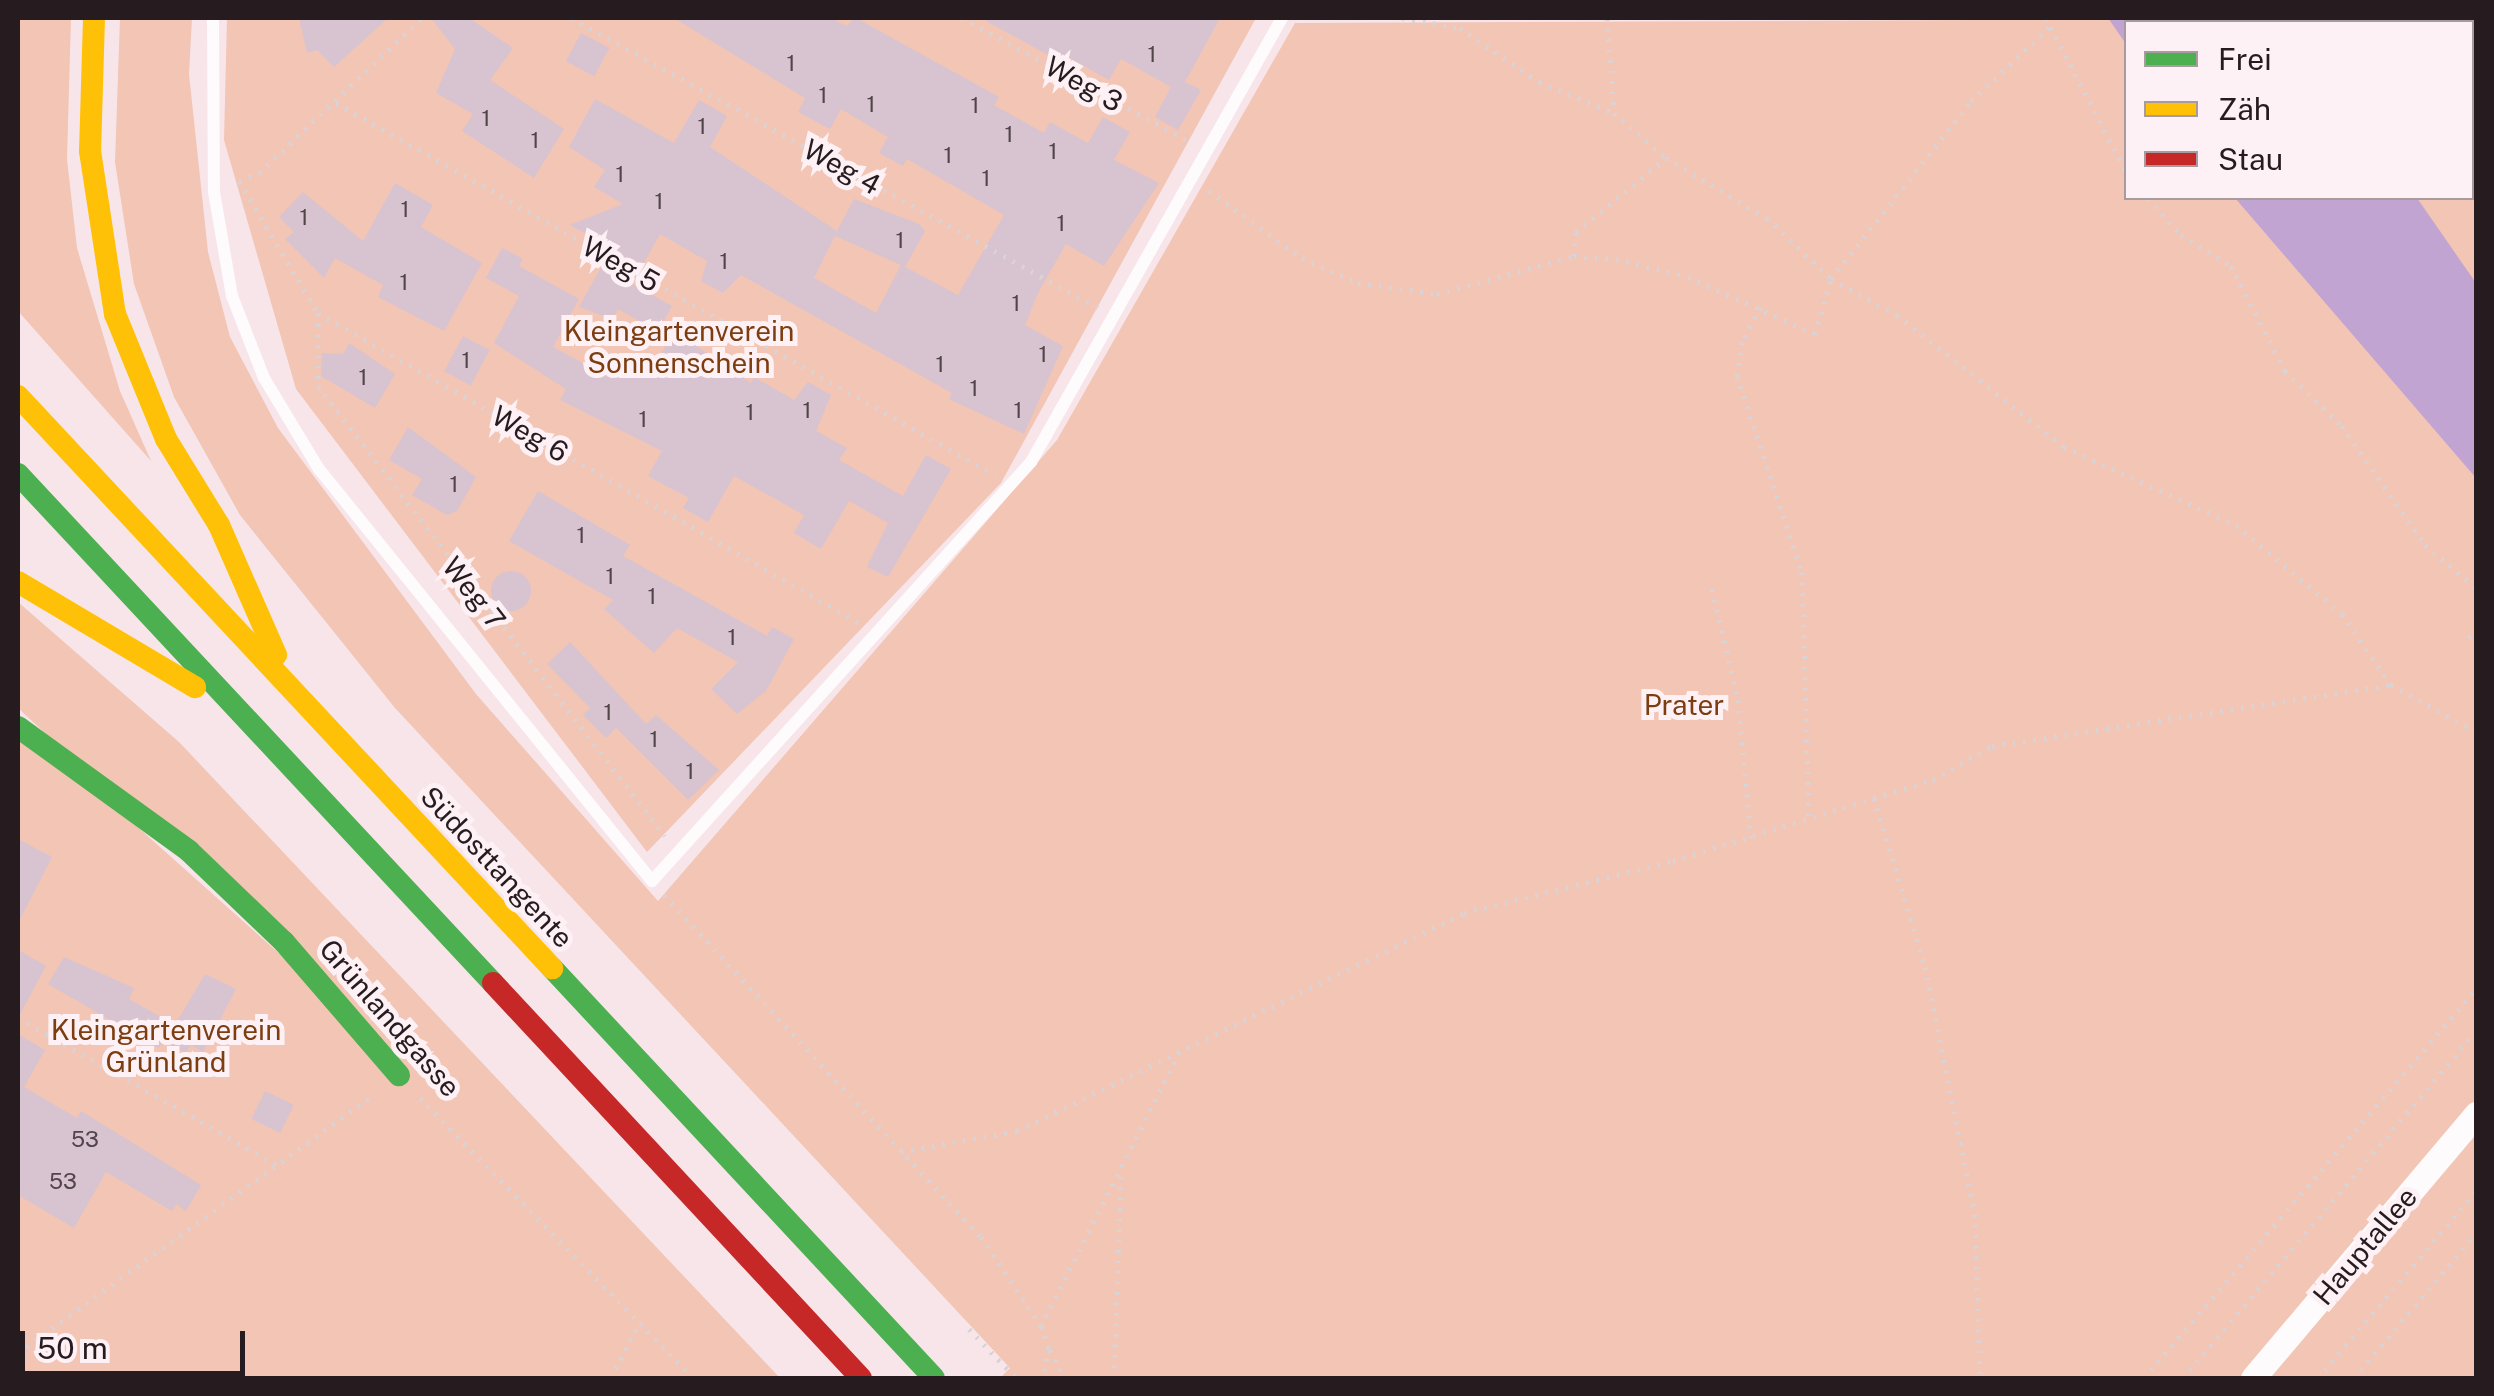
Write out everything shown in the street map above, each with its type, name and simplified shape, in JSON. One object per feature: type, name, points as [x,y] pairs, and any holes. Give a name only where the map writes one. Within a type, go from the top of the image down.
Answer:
[{"type":"main road","points":[[94,18],[90,150],[115,314],[166,438],[220,525],[289,686]]},
{"type":"main road","name":"Südosttangente","points":[[18,396],[934,1378]]},
{"type":"main road","points":[[18,474],[861,1378]]},
{"type":"main road","points":[[18,582],[241,714]]},
{"type":"main road","name":"Grünlandgasse","points":[[18,726],[189,851],[284,942],[399,1075]]},
{"type":"street","name":"Hauptallee","points":[[2253,1378],[2476,1114]]},
{"type":"lane","points":[[213,18],[214,192],[232,296],[264,378],[319,470],[652,881],[1012,484],[1114,316],[1282,18]]},
{"type":"path","points":[[214,192],[260,173],[422,18]]},
{"type":"path","name":"Weg 4","points":[[571,18],[1114,316]]},
{"type":"path","name":"Weg 3","points":[[962,18],[1205,150]]},
{"type":"path","points":[[1402,18],[1460,28],[1540,82],[1614,114],[1666,158],[1768,218],[1831,279],[1897,315],[2064,447],[2236,525],[2342,614],[2391,685],[2476,732]]},
{"type":"path","points":[[1607,18],[1618,93],[1614,114]]},
{"type":"path","points":[[2046,18],[2053,24],[2124,168]]},
{"type":"path","points":[[1191,178],[1302,258],[1358,282],[1436,294],[1574,256],[1688,277],[1815,334],[1831,279],[1971,101],[2053,24]]},
{"type":"path","name":"Weg 5","points":[[336,103],[1012,484]]},
{"type":"path","points":[[1574,256],[1576,232],[1666,158]]},
{"type":"path","name":"Weg 6","points":[[239,181],[318,314],[877,632]]},
{"type":"path","points":[[2150,200],[2180,235],[2231,266],[2285,371],[2342,426],[2425,545],[2476,588]]},
{"type":"path","points":[[1760,308],[1742,342],[1737,376],[1802,572],[1809,818]]},
{"type":"path","name":"Weg 7","points":[[318,314],[318,386],[472,592],[656,817],[675,857]]},
{"type":"path","points":[[1712,589],[1738,700],[1751,837]]},
{"type":"path","points":[[2469,638],[2476,632]]},
{"type":"path","points":[[901,1152],[1017,1131],[1181,1048],[1464,914],[1751,837],[1933,780],[1992,746],[2391,685]]},
{"type":"path","points":[[1874,798],[1925,967],[1975,1214],[1980,1378]]},
{"type":"path","points":[[652,881],[981,1237],[1040,1326],[1064,1378]]},
{"type":"path","points":[[2144,1378],[2476,989]]},
{"type":"path","points":[[18,1018],[280,1167]]},
{"type":"path","points":[[2183,1378],[2476,1031]]},
{"type":"path","points":[[1040,1326],[1181,1048]]},
{"type":"path","points":[[18,1353],[124,1281],[399,1075]]},
{"type":"path","name":"Grünlandgasse","points":[[399,1075],[693,1378]]},
{"type":"path","points":[[1114,1378],[1121,1171]]},
{"type":"path","points":[[2318,1378],[2476,1191]]},
{"type":"path","points":[[2354,1378],[2476,1233]]},
{"type":"path","points":[[611,1378],[639,1324]]},
{"type":"path","points":[[968,1329],[1016,1378]]},
{"type":"path","points":[[1043,1378],[1049,1348]]},
{"type":"green space","points":[[18,18],[71,18],[67,159],[77,248],[120,391],[151,461],[18,311]]},
{"type":"green space","name":"Prater","points":[[120,18],[192,18],[189,74],[208,252],[230,337],[278,428],[476,694],[658,901],[1057,440],[1295,23],[2476,18],[2476,1378],[1000,1378],[1010,1368],[395,708],[240,515],[174,397],[134,284],[115,162]]},
{"type":"green space","name":"Kleingartenverein Sonnenschein","points":[[227,18],[1256,18],[1001,483],[647,852],[296,389],[224,140]]},
{"type":"green space","name":"Kleingartenverein Grünland","points":[[18,602],[179,742],[780,1378],[18,1378],[18,737],[95,789],[395,1057],[18,708]]},
{"type":"shaded area","points":[[2108,18],[2295,20],[2124,20],[2124,41]]},
{"type":"shaded area","points":[[2237,200],[2418,200],[2476,283],[2476,478]]},
{"type":"building","points":[[299,18],[388,18],[334,67],[317,50],[307,53]]},
{"type":"building","points":[[431,18],[469,18],[513,48],[490,80],[564,129],[534,178],[462,131],[473,114],[436,93],[455,49]]},
{"type":"building","points":[[674,18],[831,18],[846,26],[856,18],[999,97],[994,105],[1044,133],[1050,122],[1088,143],[1103,117],[1130,132],[1114,160],[1159,183],[1104,266],[1066,244],[1038,293],[1025,325],[1063,346],[1024,434],[949,399],[952,393],[741,275],[723,293],[701,281],[707,261],[660,234],[632,284],[672,306],[658,331],[618,309],[612,319],[579,307],[612,248],[570,225],[623,204],[594,187],[605,170],[569,147],[595,99],[674,143],[699,100],[727,116],[710,147],[837,231],[854,199],[919,224],[925,231],[905,267],[958,295],[1004,215],[907,159],[903,166],[879,153],[888,137],[841,109],[830,129],[798,112],[805,98]],"holes":[[[835,236],[901,265],[876,313],[814,278]]]},
{"type":"building","points":[[981,18],[1220,18],[1185,82],[1201,90],[1178,130],[1155,117],[1171,87],[1121,59],[1109,80],[1070,58],[1066,65]]},
{"type":"building","points":[[581,33],[609,48],[594,76],[566,61]]},
{"type":"building","points":[[395,183],[433,205],[421,227],[482,263],[444,331],[378,297],[383,285],[335,258],[324,278],[285,239],[294,232],[279,217],[303,192],[363,241]]},
{"type":"building","points":[[502,248],[523,259],[519,266],[579,299],[553,347],[594,369],[603,354],[648,378],[674,331],[751,383],[754,377],[794,400],[808,382],[831,395],[816,431],[847,448],[839,460],[903,496],[926,455],[951,469],[888,577],[867,567],[888,523],[849,501],[821,549],[794,533],[804,515],[734,476],[708,522],[683,508],[689,498],[648,476],[662,451],[560,400],[566,389],[494,343],[519,296],[486,278]]},
{"type":"building","points":[[463,336],[489,350],[471,385],[444,371]]},
{"type":"building","points":[[349,343],[395,374],[375,408],[321,376],[322,353],[343,354]]},
{"type":"building","points":[[408,427],[476,477],[457,511],[447,515],[412,495],[422,479],[389,460]]},
{"type":"building","points":[[538,491],[630,545],[623,556],[767,636],[772,627],[794,639],[766,691],[737,714],[711,689],[738,662],[677,628],[654,653],[604,609],[613,600],[509,541]]},
{"type":"building","points":[[511,571],[525,577],[531,591],[525,605],[511,611],[497,605],[491,591],[497,577]]},
{"type":"building","points":[[570,642],[646,724],[656,715],[719,770],[688,800],[616,728],[606,738],[583,715],[590,708],[547,664]]},
{"type":"building","points":[[18,839],[52,857],[18,923]]},
{"type":"building","points":[[18,950],[46,966],[18,1018]]},
{"type":"building","points":[[64,957],[134,988],[129,999],[172,1023],[159,1048],[48,984]]},
{"type":"building","points":[[205,974],[236,989],[203,1052],[191,1045],[186,1053],[165,1042]]},
{"type":"building","points":[[18,1034],[45,1050],[24,1087],[77,1118],[81,1111],[201,1185],[186,1211],[176,1204],[172,1211],[106,1172],[74,1228],[18,1195]]},
{"type":"building","points":[[265,1091],[294,1105],[280,1133],[251,1119]]},
{"type":"traffic: fast","points":[[18,474],[493,983]]},
{"type":"traffic: fast","points":[[18,727],[189,851],[284,942],[399,1075]]},
{"type":"traffic: fast","points":[[552,968],[934,1378]]},
{"type":"traffic: slow","points":[[94,18],[90,151],[115,314],[166,439],[219,525],[276,655]]},
{"type":"traffic: slow","points":[[18,396],[552,968]]},
{"type":"traffic: slow","points":[[18,582],[195,687]]},
{"type":"traffic: jam","points":[[493,983],[861,1378]]}]
